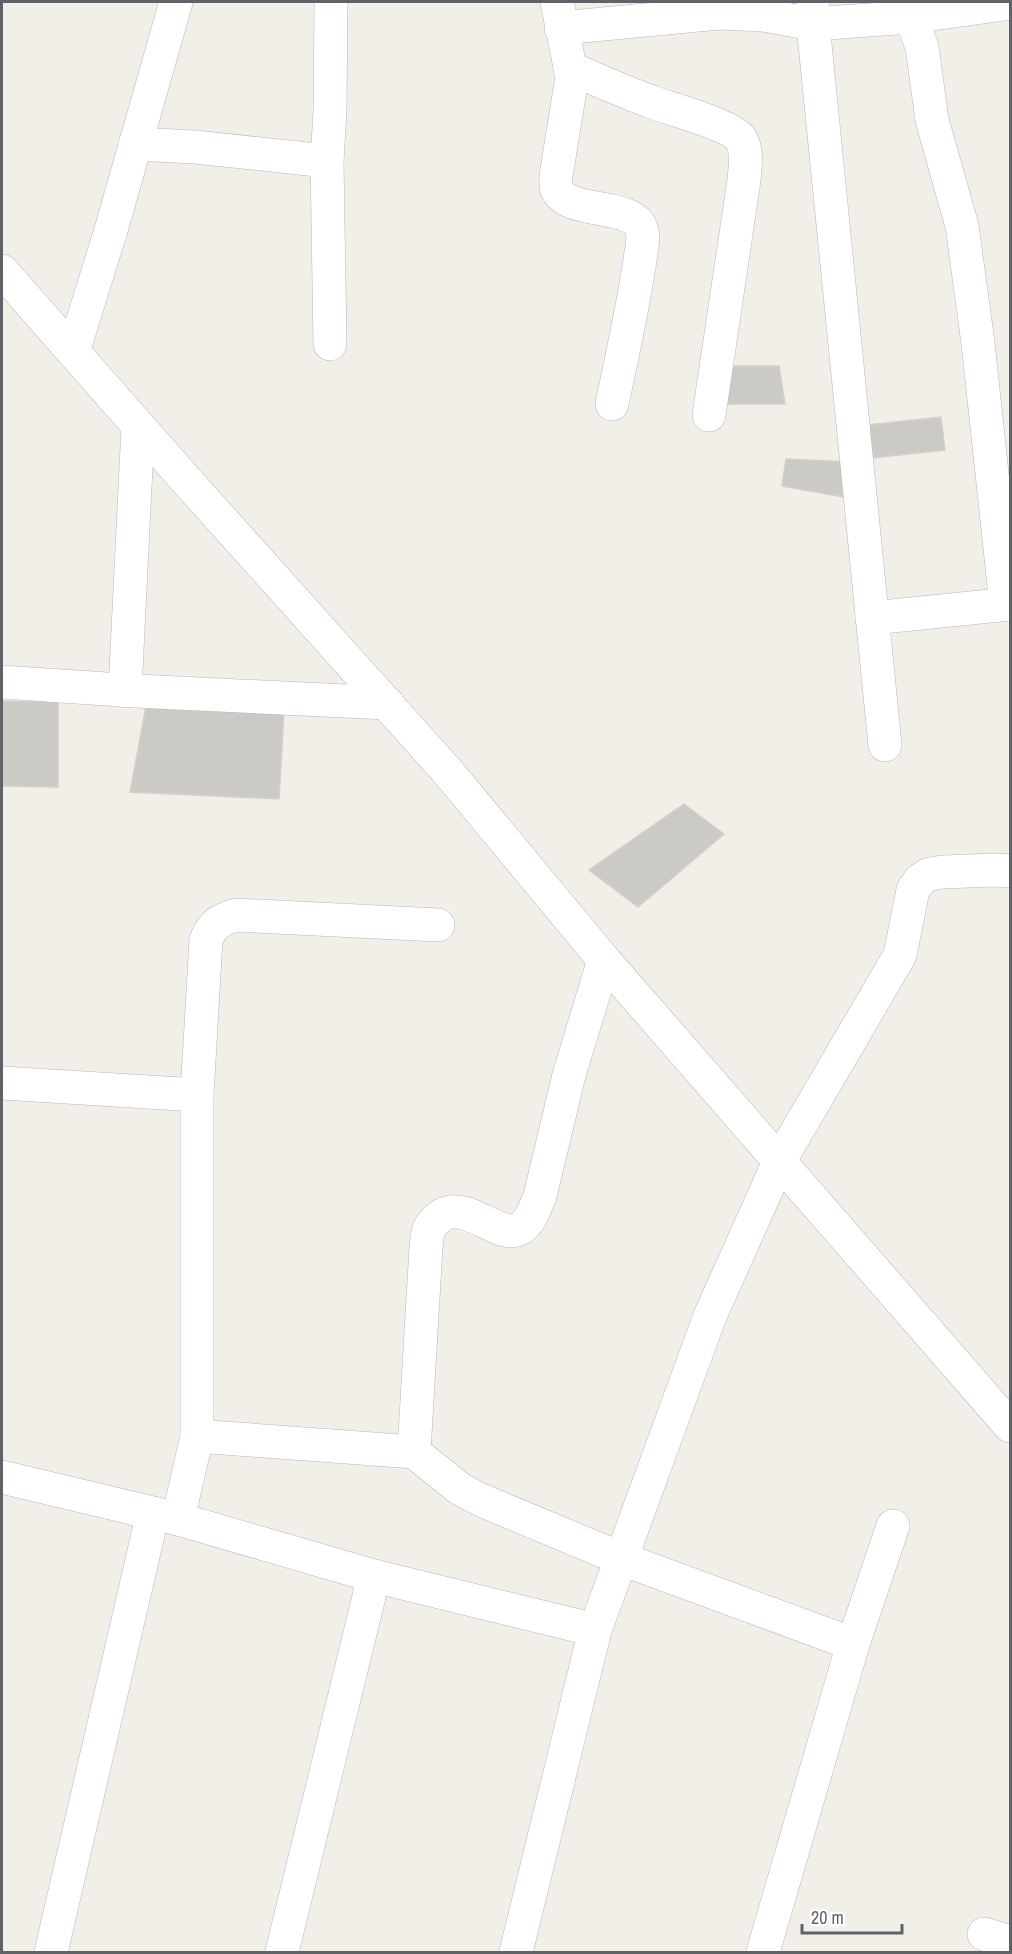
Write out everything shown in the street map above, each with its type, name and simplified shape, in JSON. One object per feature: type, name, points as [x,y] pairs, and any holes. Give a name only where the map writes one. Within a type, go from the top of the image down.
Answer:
[{"type":"street","points":[[74,352],[176,2]]},
{"type":"street","points":[[330,344],[327,161],[331,2]]},
{"type":"street","points":[[612,404],[637,283],[642,230],[638,221],[573,201],[561,196],[556,188],[572,77],[559,15],[813,13],[910,17],[1011,3]]},
{"type":"street","points":[[813,13],[885,746]]},
{"type":"street","points":[[872,618],[1008,604],[962,226],[932,120],[922,47],[910,17]]},
{"type":"street","points":[[570,68],[736,133],[742,141],[746,153],[744,180],[709,415]]},
{"type":"street","points":[[135,144],[195,147],[327,161]]},
{"type":"street","points":[[2,271],[138,427],[448,772],[604,960],[1011,1426]]},
{"type":"street","points":[[125,691],[138,427]]},
{"type":"street","points":[[2,682],[125,691],[387,703]]},
{"type":"street","points":[[516,1953],[595,1630],[710,1316],[779,1162],[900,955],[913,890],[920,880],[929,874],[943,872],[1011,871]]},
{"type":"street","points":[[51,1953],[166,1516],[197,1436],[197,1095],[206,940],[210,928],[219,920],[236,915],[438,925]]},
{"type":"street","points":[[414,1452],[429,1229],[436,1219],[448,1212],[459,1211],[509,1231],[519,1230],[533,1213],[540,1196],[569,1075],[604,960]]},
{"type":"street","points":[[2,1083],[197,1095]]},
{"type":"street","points":[[197,1436],[414,1452],[460,1489],[481,1500],[622,1559],[853,1644]]},
{"type":"street","points":[[2,1477],[166,1516],[375,1576],[595,1630]]},
{"type":"street","points":[[763,1953],[853,1644],[893,1526]]},
{"type":"street","points":[[282,1953],[375,1576]]},
{"type":"building","points":[[727,366],[779,366],[785,404],[726,404]]},
{"type":"building","points":[[941,417],[945,450],[872,458],[868,425]]},
{"type":"building","points":[[786,459],[849,462],[849,498],[782,486]]},
{"type":"building","points":[[2,701],[58,702],[58,787],[2,786]]},
{"type":"building","points":[[146,706],[284,712],[279,799],[130,792]]},
{"type":"building","points":[[684,804],[724,834],[638,907],[589,870]]}]
